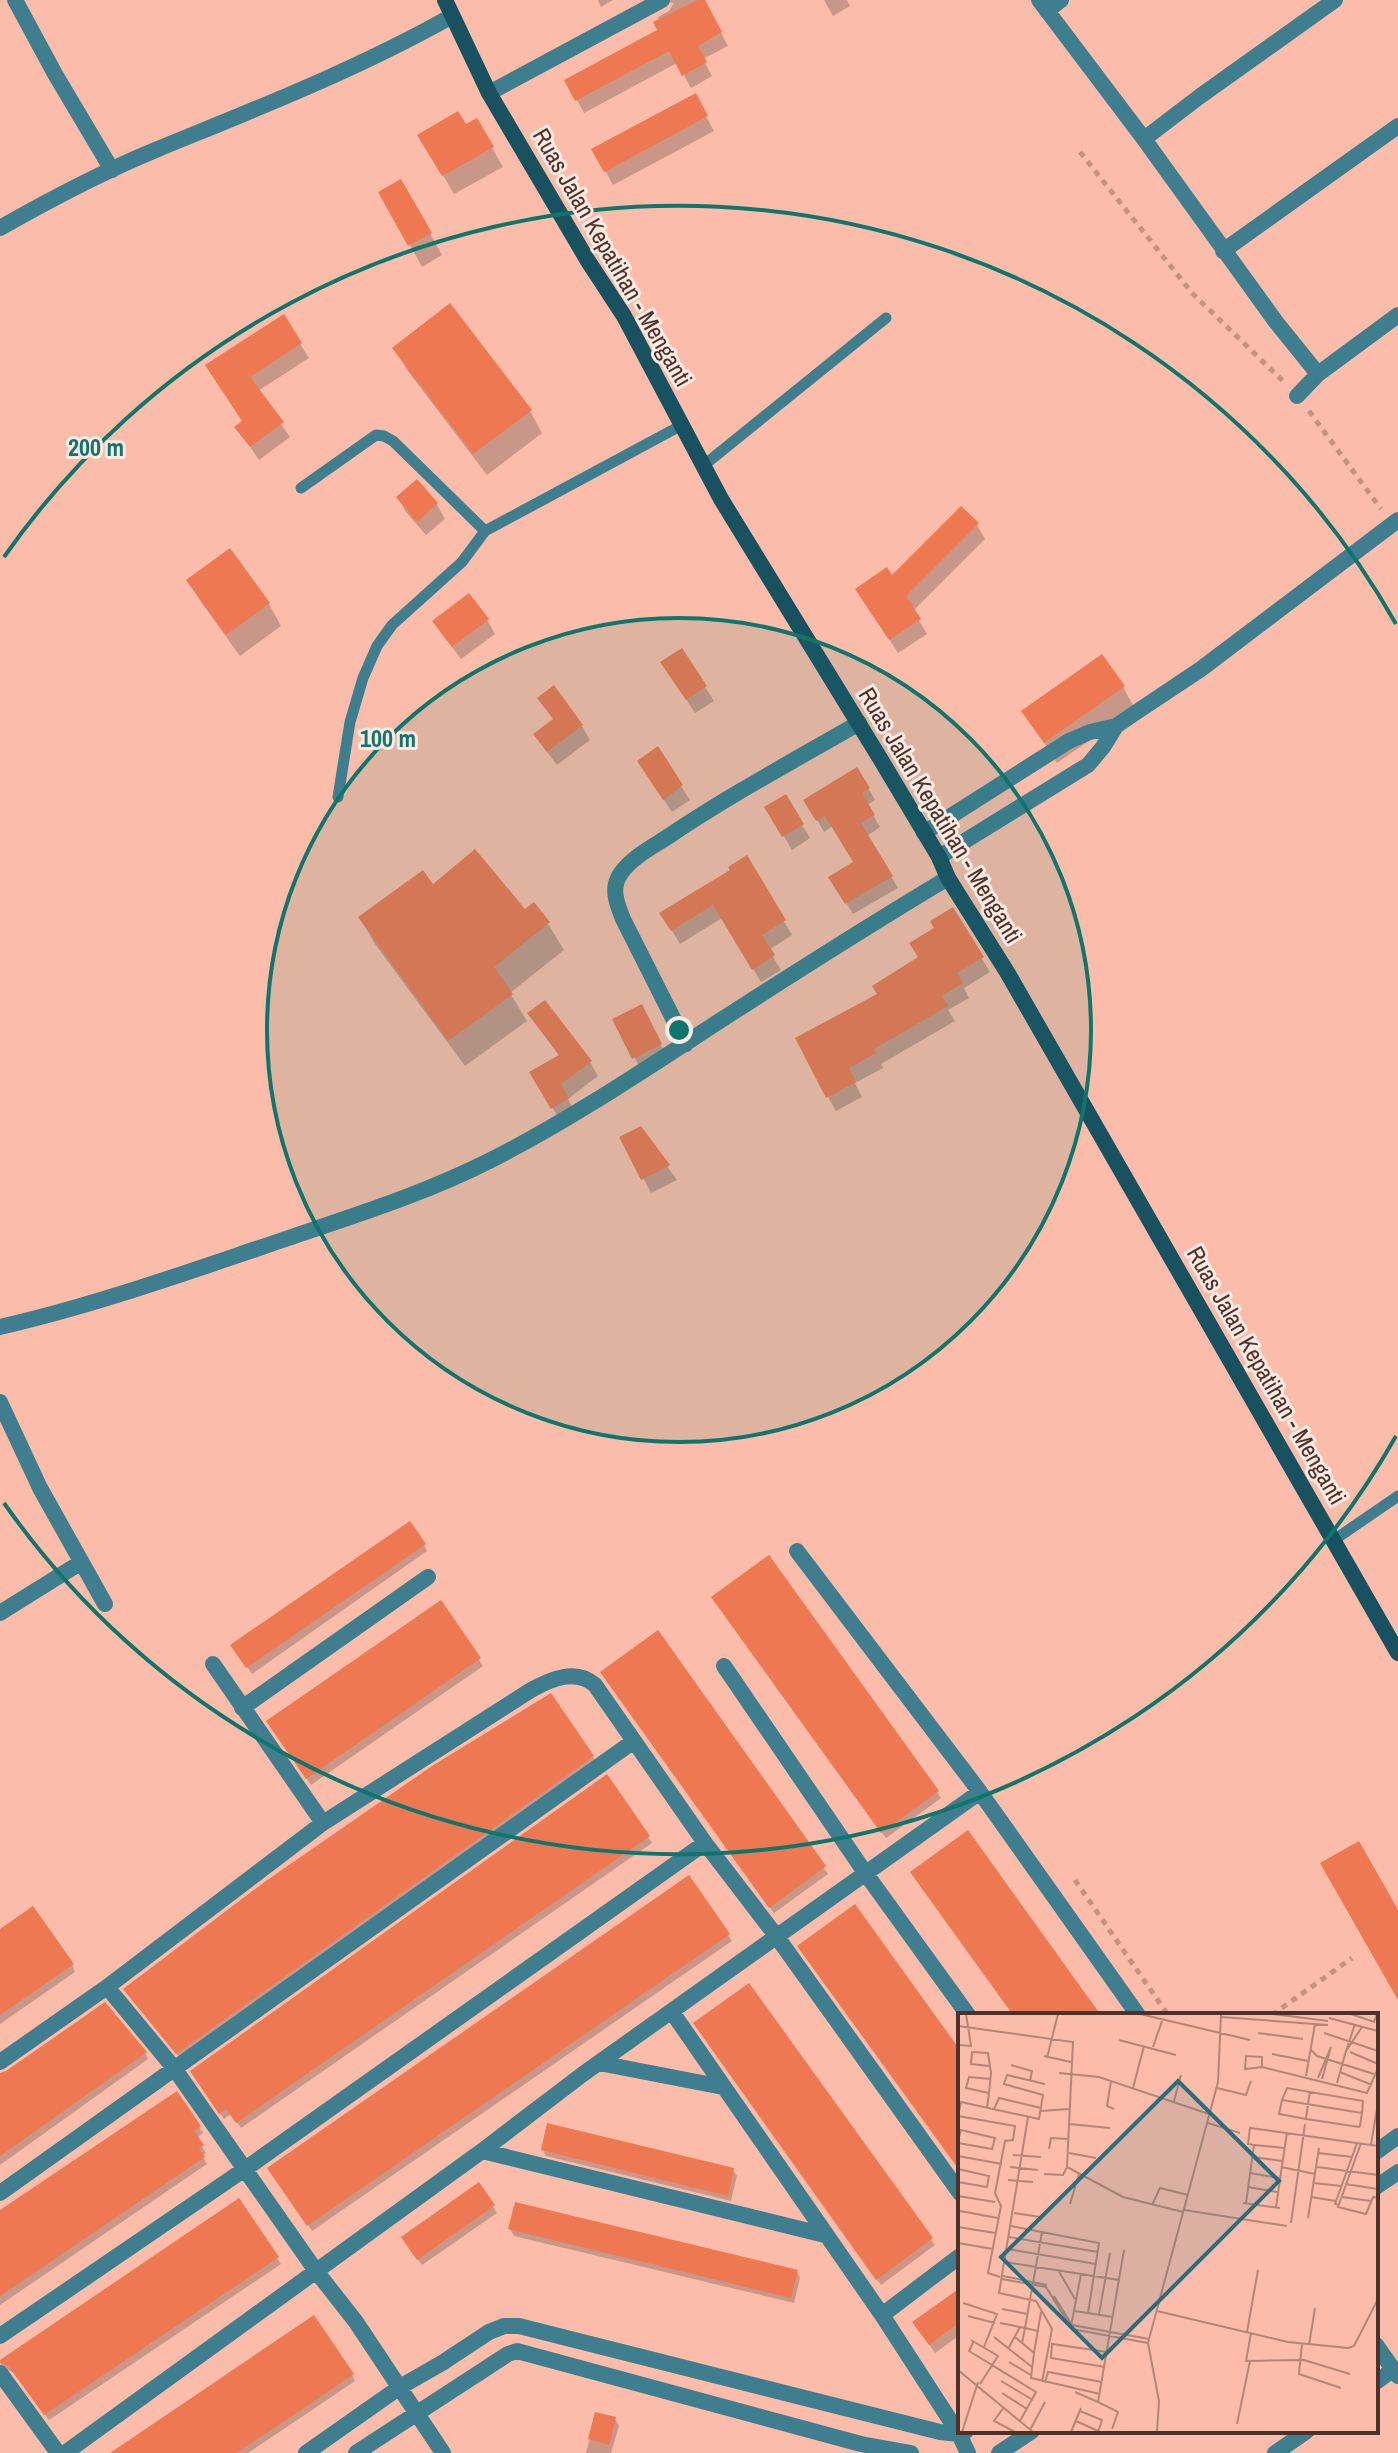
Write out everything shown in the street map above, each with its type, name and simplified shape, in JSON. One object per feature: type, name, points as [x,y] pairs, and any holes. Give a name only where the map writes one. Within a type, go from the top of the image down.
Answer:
[{"type":"main road","name":"Ruas Jalan Kepatihan - Menganti","points":[[448,8],[489,93],[624,316],[703,466],[1007,972],[1398,1653]]},
{"type":"street","points":[[15,0],[112,170]]},
{"type":"street","points":[[489,93],[662,0]]},
{"type":"street","points":[[1061,0],[1043,5],[1223,251],[1318,374]]},
{"type":"street","points":[[1144,139],[1335,0]]},
{"type":"street","points":[[0,228],[55,197],[156,149],[312,86],[404,43],[448,8]]},
{"type":"street","points":[[1223,251],[1398,126]]},
{"type":"street","points":[[1297,396],[1318,374],[1398,315]]},
{"type":"street","points":[[924,833],[1069,741],[1116,726],[1201,669],[1395,522]]},
{"type":"street","points":[[686,1044],[615,899],[621,873],[649,849],[708,810],[859,723]]},
{"type":"street","points":[[939,857],[1088,765],[1116,726]]},
{"type":"street","points":[[0,1327],[58,1314],[429,1189],[492,1159],[598,1099],[883,916],[948,878]]},
{"type":"street","points":[[0,1402],[40,1488],[105,1604]]},
{"type":"street","points":[[797,1551],[980,1792],[1137,2013]]},
{"type":"street","points":[[0,1613],[80,1563]]},
{"type":"street","points":[[242,1708],[428,1577]]},
{"type":"street","points":[[213,1664],[323,1823]]},
{"type":"street","points":[[724,1666],[866,1874],[967,2013]]},
{"type":"street","points":[[0,2062],[107,1987],[323,1823],[531,1690],[563,1677],[582,1676],[595,1685],[705,1843],[777,1937],[958,2190]]},
{"type":"street","points":[[0,2193],[634,1741]]},
{"type":"street","points":[[65,2453],[599,2063],[980,1792]]},
{"type":"street","points":[[0,2336],[245,2169],[705,1843]]},
{"type":"street","points":[[107,1987],[174,2068],[316,2271],[356,2322],[443,2453]]},
{"type":"street","points":[[672,2012],[958,2425]]},
{"type":"street","points":[[599,2063],[723,2087]]},
{"type":"street","points":[[1378,2151],[1398,2136]]},
{"type":"street","points":[[482,2151],[825,2235]]},
{"type":"street","points":[[1378,2186],[1398,2172]]},
{"type":"street","points":[[882,2315],[958,2258]]},
{"type":"street","points":[[306,2453],[400,2387],[489,2332],[504,2326],[519,2326],[925,2428],[958,2431]]},
{"type":"street","points":[[1378,2348],[1396,2373]]},
{"type":"street","points":[[356,2453],[517,2351],[861,2444],[911,2453]]},
{"type":"street","points":[[0,2373],[58,2453]]},
{"type":"street","points":[[963,2433],[968,2453]]},
{"type":"street","points":[[999,2453],[1029,2433]]},
{"type":"street","points":[[1275,2453],[1304,2433]]},
{"type":"lane","points":[[703,466],[886,318]]},
{"type":"lane","points":[[338,797],[350,722],[363,678],[377,646],[392,625],[462,562],[485,531],[682,425]]},
{"type":"lane","points":[[301,488],[376,435],[384,436],[393,441],[485,531]]},
{"type":"lane","points":[[1334,1540],[1398,1496]]},
{"type":"path","points":[[1080,152],[1192,293],[1297,396],[1395,522]]},
{"type":"path","points":[[1075,1880],[1167,2013]]},
{"type":"path","points":[[1275,2013],[1352,1958]]},
{"type":"building","points":[[698,0],[705,0],[722,32],[698,46],[707,62],[682,76],[669,51],[575,101],[564,80],[657,30],[653,22]]},
{"type":"building","points":[[696,93],[708,116],[604,172],[591,149]]},
{"type":"building","points":[[458,111],[466,124],[477,118],[494,147],[442,176],[417,135]]},
{"type":"building","points":[[401,179],[432,233],[408,246],[378,192]]},
{"type":"building","points":[[450,303],[532,410],[473,454],[392,348]]},
{"type":"building","points":[[284,314],[302,343],[250,377],[284,422],[250,447],[234,427],[242,421],[205,365]]},
{"type":"building","points":[[417,479],[438,503],[417,522],[396,497]]},
{"type":"building","points":[[961,506],[979,523],[906,596],[921,619],[889,640],[855,589],[887,567],[892,575]]},
{"type":"building","points":[[230,548],[270,603],[226,635],[186,580]]},
{"type":"building","points":[[469,593],[489,619],[452,647],[432,621]]},
{"type":"building","points":[[682,648],[707,686],[686,700],[660,662]]},
{"type":"building","points":[[1102,654],[1125,686],[1044,743],[1021,711]]},
{"type":"building","points":[[554,685],[583,725],[547,752],[533,734],[553,719],[537,698]]},
{"type":"building","points":[[658,746],[683,785],[663,800],[637,761]]},
{"type":"building","points":[[857,767],[870,788],[862,793],[875,815],[861,823],[893,876],[845,904],[828,877],[853,862],[825,816],[816,821],[803,800]]},
{"type":"building","points":[[786,794],[804,824],[782,837],[764,807]]},
{"type":"building","points":[[475,849],[525,909],[534,902],[550,922],[494,967],[513,994],[448,1041],[358,917],[423,870],[433,884]]},
{"type":"building","points":[[747,855],[786,920],[762,935],[775,955],[752,970],[713,905],[671,931],[659,913],[730,870],[728,867]]},
{"type":"building","points":[[953,907],[984,957],[957,973],[963,983],[942,996],[948,1006],[874,1049],[876,1053],[849,1068],[856,1082],[826,1098],[795,1038],[877,994],[872,986],[918,957],[909,943],[934,928],[930,921]]},
{"type":"building","points":[[545,1000],[592,1061],[561,1084],[569,1098],[551,1109],[529,1072],[559,1055],[527,1013]]},
{"type":"building","points":[[642,1004],[662,1044],[632,1059],[612,1019]]},
{"type":"building","points":[[641,1126],[670,1165],[641,1180],[619,1137]]},
{"type":"building","points":[[410,1521],[426,1544],[246,1668],[230,1645]]},
{"type":"building","points":[[769,1555],[939,1791],[881,1833],[711,1597]]},
{"type":"building","points":[[441,1600],[481,1658],[306,1779],[266,1721]]},
{"type":"building","points":[[658,1630],[826,1866],[769,1908],[600,1672]]},
{"type":"building","points":[[551,1693],[594,1756],[176,2054],[123,1989],[263,1883],[432,1766]]},
{"type":"building","points":[[607,1774],[650,1836],[236,2123],[226,2109],[219,2114],[190,2071]]},
{"type":"building","points":[[968,1830],[1100,2013],[1012,2013],[910,1872]]},
{"type":"building","points":[[1359,1841],[1398,1910],[1398,2000],[1320,1863]]},
{"type":"building","points":[[689,1875],[730,1934],[307,2226],[267,2168]]},
{"type":"building","points":[[855,1904],[958,2047],[958,2168],[797,1946]]},
{"type":"building","points":[[33,1906],[74,1964],[0,2015],[0,1929]]},
{"type":"building","points":[[749,1983],[933,2238],[876,2280],[693,2023]]},
{"type":"building","points":[[105,2002],[147,2052],[0,2156],[0,2073]]},
{"type":"building","points":[[177,2091],[201,2126],[194,2131],[204,2145],[199,2149],[205,2157],[0,2296],[0,2210]]},
{"type":"building","points":[[547,2123],[734,2168],[728,2196],[541,2150]]},
{"type":"building","points":[[479,2182],[495,2205],[417,2260],[401,2237]]},
{"type":"building","points":[[239,2198],[279,2257],[44,2415],[9,2367],[0,2360]]},
{"type":"building","points":[[515,2202],[798,2270],[791,2298],[508,2229]]},
{"type":"building","points":[[958,2289],[958,2323],[929,2345],[912,2322]]},
{"type":"building","points":[[314,2315],[354,2374],[295,2414],[236,2453],[110,2453]]},
{"type":"building","points":[[595,2412],[616,2417],[609,2445],[588,2439]]}]
